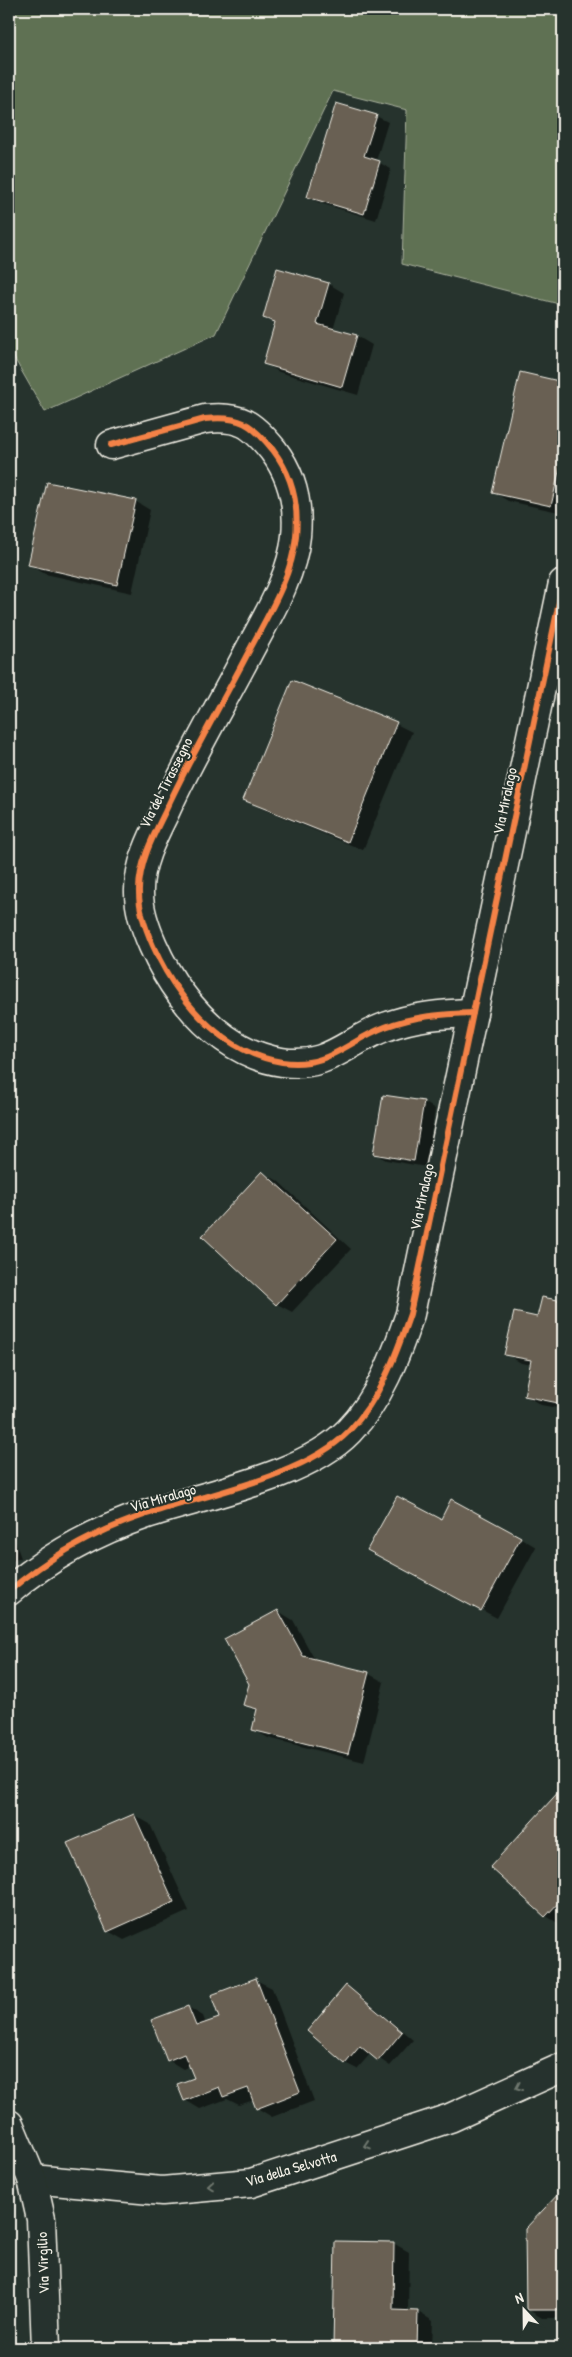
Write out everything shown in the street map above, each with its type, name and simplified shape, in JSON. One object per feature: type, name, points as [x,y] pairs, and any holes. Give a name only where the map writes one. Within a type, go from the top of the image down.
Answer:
[{"type":"street","name":"Via del Tirassegno","points":[[111,445],[205,419],[219,417],[242,420],[262,438],[284,467],[296,504],[296,537],[283,584],[172,796],[153,837],[139,881],[143,920],[159,957],[179,992],[194,1010],[226,1040],[260,1057],[283,1063],[312,1062],[326,1058],[382,1028],[418,1017],[473,1013]]},
{"type":"street","name":"Via Miralago","points":[[9,1591],[32,1571],[59,1553],[91,1536],[147,1514],[201,1500],[305,1461],[348,1432],[361,1417],[387,1374],[410,1314],[563,583]]},
{"type":"street","name":"Via della Selvotta","points":[[32,2179],[162,2191],[251,2183],[450,2118],[563,2067]]},
{"type":"street","points":[[9,2124],[32,2179]]},
{"type":"street","name":"Via Virgilio","points":[[32,2179],[41,2219],[46,2348]]},
{"type":"green space","points":[[9,9],[563,9],[563,305],[402,264],[407,110],[333,91],[216,334],[45,412],[9,349]]},
{"type":"building","points":[[336,103],[377,115],[364,156],[380,161],[364,214],[307,197]]},
{"type":"building","points":[[277,268],[329,283],[317,324],[357,335],[342,387],[263,364],[275,322],[263,318]]},
{"type":"building","points":[[520,372],[563,382],[563,454],[551,506],[492,493]]},
{"type":"building","points":[[47,482],[136,500],[117,585],[28,565]]},
{"type":"building","points":[[292,680],[397,722],[348,842],[243,800]]},
{"type":"building","points":[[383,1095],[424,1101],[414,1161],[373,1154]]},
{"type":"building","points":[[262,1171],[337,1239],[276,1305],[202,1236]]},
{"type":"building","points":[[542,1297],[563,1301],[563,1404],[524,1396],[531,1360],[504,1355],[514,1312],[537,1317]]},
{"type":"building","points":[[397,1496],[441,1519],[451,1499],[521,1537],[481,1611],[367,1550]]},
{"type":"building","points":[[278,1610],[303,1656],[369,1672],[348,1754],[252,1730],[257,1709],[243,1705],[249,1684],[224,1639]]},
{"type":"building","points":[[563,1787],[563,1898],[545,1917],[490,1867]]},
{"type":"building","points":[[134,1814],[174,1902],[107,1932],[67,1843]]},
{"type":"building","points":[[256,1978],[300,2092],[256,2109],[248,2088],[223,2097],[219,2087],[184,2101],[177,2084],[194,2078],[184,2054],[167,2061],[151,2020],[188,2006],[196,2026],[219,2018],[211,1995]]},
{"type":"building","points":[[346,1985],[402,2032],[378,2061],[360,2046],[345,2064],[307,2031]]},
{"type":"building","points":[[563,2189],[563,2310],[526,2310],[525,2229]]},
{"type":"building","points":[[335,2241],[394,2242],[393,2310],[418,2311],[417,2348],[333,2348]]},
{"type":"cycle path","points":[[111,445],[205,419],[227,418],[236,420],[251,428],[273,450],[285,470],[295,502],[297,524],[294,551],[284,581],[271,610],[195,751],[151,841],[144,861],[139,882],[140,905],[147,932],[166,972],[191,1006],[212,1028],[238,1047],[267,1059],[282,1062],[298,1063],[325,1058],[372,1033],[407,1020],[439,1015],[473,1013]]},
{"type":"cycle path","points":[[9,1591],[57,1556],[110,1528],[147,1514],[254,1482],[307,1460],[330,1447],[349,1431],[370,1405],[378,1391],[393,1361],[410,1314],[563,583]]}]
